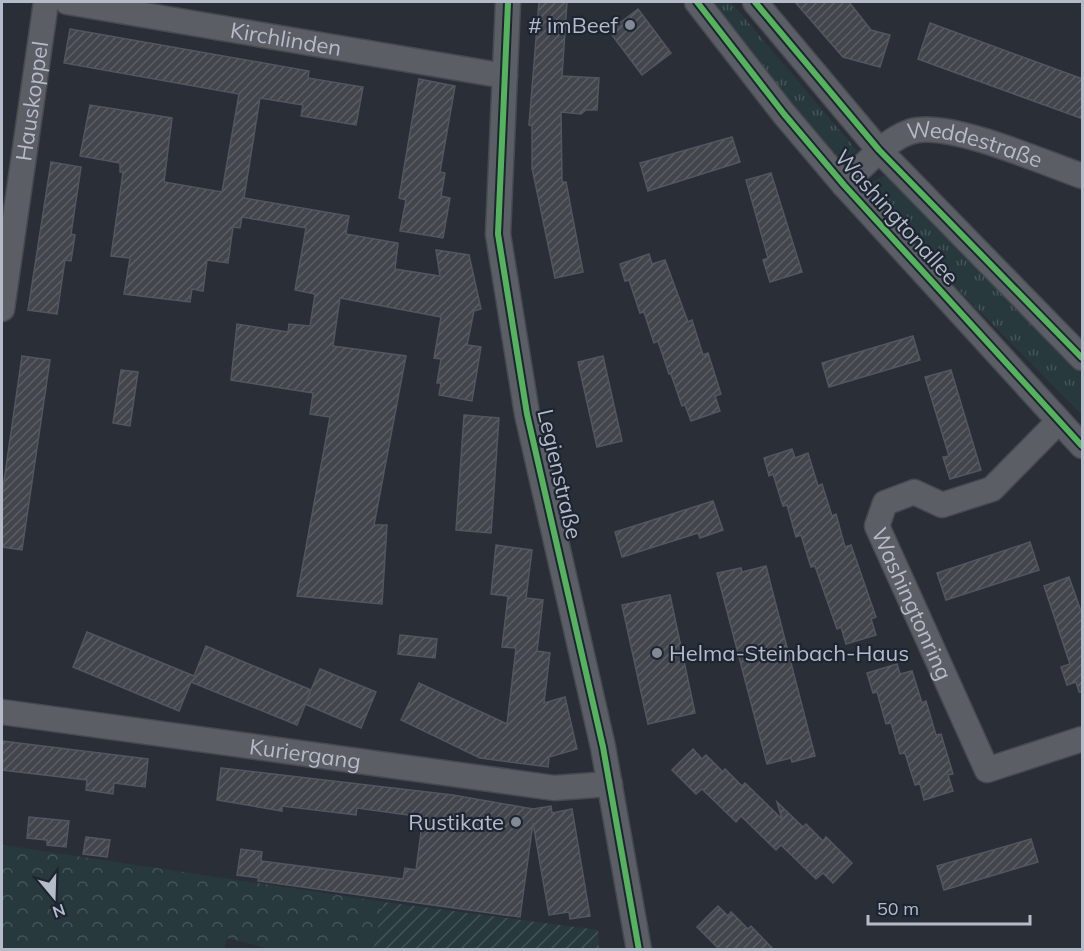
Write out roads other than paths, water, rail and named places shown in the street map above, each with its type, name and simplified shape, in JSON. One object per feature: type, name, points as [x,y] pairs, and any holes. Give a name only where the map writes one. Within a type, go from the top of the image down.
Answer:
[{"type":"street","name":"Hauskoppel","points":[[2,309],[46,2]]},
{"type":"street","name":"Kirchlinden","points":[[67,2],[505,76]]},
{"type":"street","name":"Legienstraße","points":[[508,2],[498,234],[527,414],[610,784],[639,950]]},
{"type":"street","name":"Washingtonallee","points":[[697,2],[784,114],[844,185],[1058,422],[1083,446]]},
{"type":"street","name":"Washingtonallee","points":[[755,2],[879,150],[1083,358]]},
{"type":"street","name":"Weddestraße","points":[[844,185],[879,150],[917,130],[961,134],[1083,176]]},
{"type":"street","name":"Washingtonring","points":[[1058,422],[992,489],[942,505],[914,492],[885,503],[877,526],[987,770],[1083,739]]},
{"type":"street","name":"Kuriergang","points":[[2,712],[554,788],[610,784]]},
{"type":"place","name":"# imBeef","points":[[630,25]]},
{"type":"place","name":"Helma-Steinbach-Haus","points":[[657,653]]},
{"type":"place","name":"Rustikate","points":[[516,822]]}]
